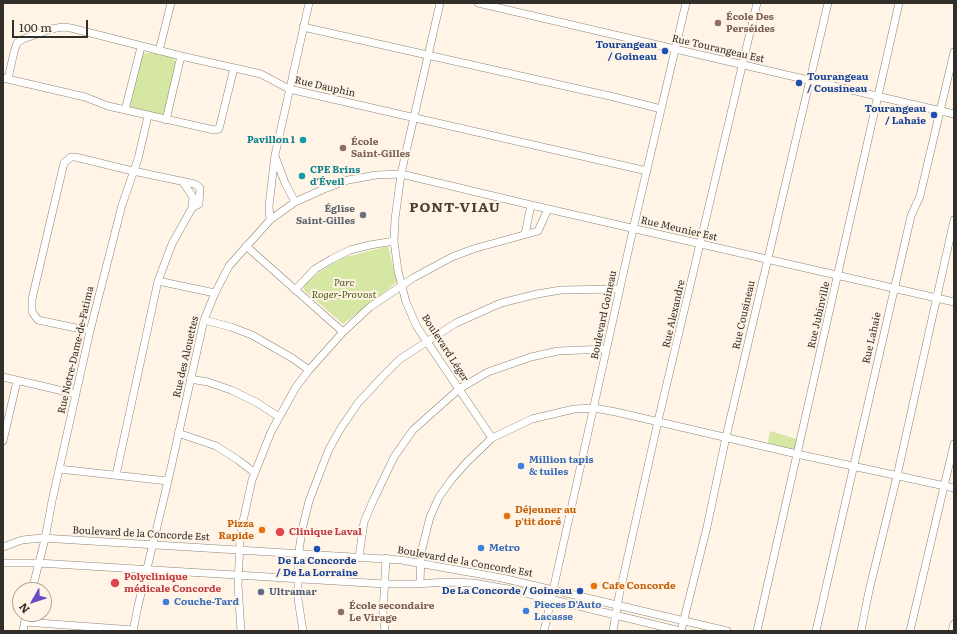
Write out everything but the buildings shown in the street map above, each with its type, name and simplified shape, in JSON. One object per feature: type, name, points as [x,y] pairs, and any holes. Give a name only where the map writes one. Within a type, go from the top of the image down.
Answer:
[{"type":"street","points":[[159,51],[171,3]]},
{"type":"street","points":[[270,220],[268,206],[275,155],[309,3]]},
{"type":"street","name":"Boulevard Léger","points":[[440,3],[401,174],[395,218],[394,241],[398,271],[406,302],[417,327],[492,438]]},
{"type":"street","name":"Rue Tourangeau Est","points":[[478,3],[954,114]]},
{"type":"street","name":"Boulevard Goineau","points":[[544,631],[646,171],[686,3]]},
{"type":"street","name":"Rue Alexandre","points":[[613,631],[617,605],[658,421],[757,3]]},
{"type":"street","name":"Rue Cousineau","points":[[681,631],[707,527],[726,437],[828,3]]},
{"type":"street","name":"Rue Jubinville","points":[[757,631],[899,3]]},
{"type":"street","name":"Rue Dauphin","points":[[5,78],[17,43],[23,38],[51,29],[63,27],[71,28],[159,51],[261,74],[289,89],[646,171]]},
{"type":"street","points":[[303,27],[614,97],[661,109]]},
{"type":"street","points":[[125,110],[141,46]]},
{"type":"street","name":"Rue Lahaie","points":[[816,631],[893,289],[911,216],[920,196],[952,66],[954,52]]},
{"type":"street","points":[[166,120],[181,56]]},
{"type":"street","points":[[5,78],[85,97],[108,106],[148,116],[219,130],[234,68]]},
{"type":"street","name":"Rue Notre-Dame-de-Fatima","points":[[34,582],[45,539],[90,331],[122,205],[138,159],[148,116]]},
{"type":"street","points":[[275,155],[285,183],[295,202]]},
{"type":"street","points":[[90,331],[38,320],[32,312],[32,299],[64,163],[71,157],[75,157],[195,184],[200,188],[200,204],[192,208]]},
{"type":"street","name":"Rue Meunier Est","points":[[401,174],[633,229],[954,302]]},
{"type":"street","name":"Rue des Alouettes","points":[[134,630],[204,320],[215,293],[229,266],[270,220],[295,202],[324,188],[348,180],[376,175],[401,174]]},
{"type":"street","points":[[116,475],[158,281],[172,244],[192,208],[193,197],[183,182]]},
{"type":"street","points":[[525,234],[531,205]]},
{"type":"street","points":[[241,631],[238,575],[243,522],[252,480],[271,432],[296,387],[342,332],[370,307],[413,278],[452,258],[473,249],[538,231],[548,209]]},
{"type":"street","points":[[861,631],[954,220]]},
{"type":"street","points":[[295,290],[315,269],[350,250],[394,241]]},
{"type":"street","points":[[246,246],[342,332]]},
{"type":"street","points":[[158,281],[215,293]]},
{"type":"street","points":[[303,631],[298,599],[299,553],[302,530],[309,501],[329,449],[341,428],[358,403],[383,376],[400,359],[426,341],[456,323],[501,303],[536,294],[561,290],[620,289]]},
{"type":"street","points":[[204,320],[231,327],[252,335],[292,358],[309,370]]},
{"type":"street","points":[[359,557],[364,522],[394,457],[413,430],[459,389],[488,372],[532,357],[558,351],[606,349]]},
{"type":"street","points":[[3,377],[76,394]]},
{"type":"street","points":[[190,379],[208,382],[231,390],[256,402],[279,417]]},
{"type":"street","points":[[3,441],[17,381]]},
{"type":"street","points":[[420,584],[421,553],[430,516],[439,497],[466,462],[492,438],[532,419],[574,409],[594,408],[658,421],[797,454],[954,488]]},
{"type":"street","points":[[178,433],[216,446],[255,473]]},
{"type":"street","points":[[910,631],[954,444]]},
{"type":"street","points":[[60,469],[168,481]]},
{"type":"street","name":"Boulevard de la Concorde Est","points":[[3,547],[22,540],[45,539],[386,558],[492,576],[727,631]]},
{"type":"street","points":[[385,631],[383,613],[386,558]]},
{"type":"street","name":"Boulevard de la Concorde Est","points":[[3,563],[38,563],[384,584],[448,582],[478,584],[513,590],[616,615],[670,630],[681,631]]},
{"type":"street","points":[[670,630],[672,618]]},
{"type":"street","points":[[23,631],[25,622],[77,629],[134,630]]},
{"type":"street","points":[[952,631],[954,624]]},
{"type":"green space","points":[[141,53],[156,53],[174,58],[177,66],[165,113],[157,117],[133,110],[128,105]]},
{"type":"green space","name":"Parc Roger-Provost","points":[[388,246],[397,282],[343,324],[304,290],[304,284],[342,258]]},
{"type":"green space","points":[[770,431],[800,440],[797,454],[767,446]]},
{"type":"place","name":"École Des Perséides","points":[[718,23]]},
{"type":"place","name":"Tourangeau / Goineau","points":[[665,51]]},
{"type":"place","name":"Tourangeau / Cousineau","points":[[799,83]]},
{"type":"place","name":"Tourangeau / Lahaie","points":[[934,115]]},
{"type":"place","name":"Pavillon 1","points":[[303,140]]},
{"type":"place","name":"École Saint-Gilles","points":[[343,148]]},
{"type":"place","name":"CPE Brins d'Éveil","points":[[302,176]]},
{"type":"place","name":"Église Saint-Gilles","points":[[363,215]]},
{"type":"place","name":"Million tapis & tuiles","points":[[521,466]]},
{"type":"place","name":"Déjeuner au p'tit doré","points":[[507,516]]},
{"type":"place","name":"Pizza Rapide","points":[[262,530]]},
{"type":"place","name":"Clinique Laval","points":[[280,532]]},
{"type":"place","name":"Metro","points":[[481,548]]},
{"type":"place","name":"De La Concorde / De La Lorraine","points":[[317,549]]},
{"type":"place","name":"Polyclinique médicale Concorde","points":[[115,583]]},
{"type":"place","name":"Cafe Concorde","points":[[594,586]]},
{"type":"place","name":"De La Concorde / Goineau","points":[[580,591]]},
{"type":"place","name":"Ultramar","points":[[261,592]]},
{"type":"place","name":"Couche-Tard","points":[[166,602]]},
{"type":"place","name":"Pieces D'Auto Lacasse","points":[[526,611]]},
{"type":"place","name":"École secondaire Le Virage","points":[[341,612]]},
{"type":"district","name":"PONT-VIAU","points":[[455,208]]}]
